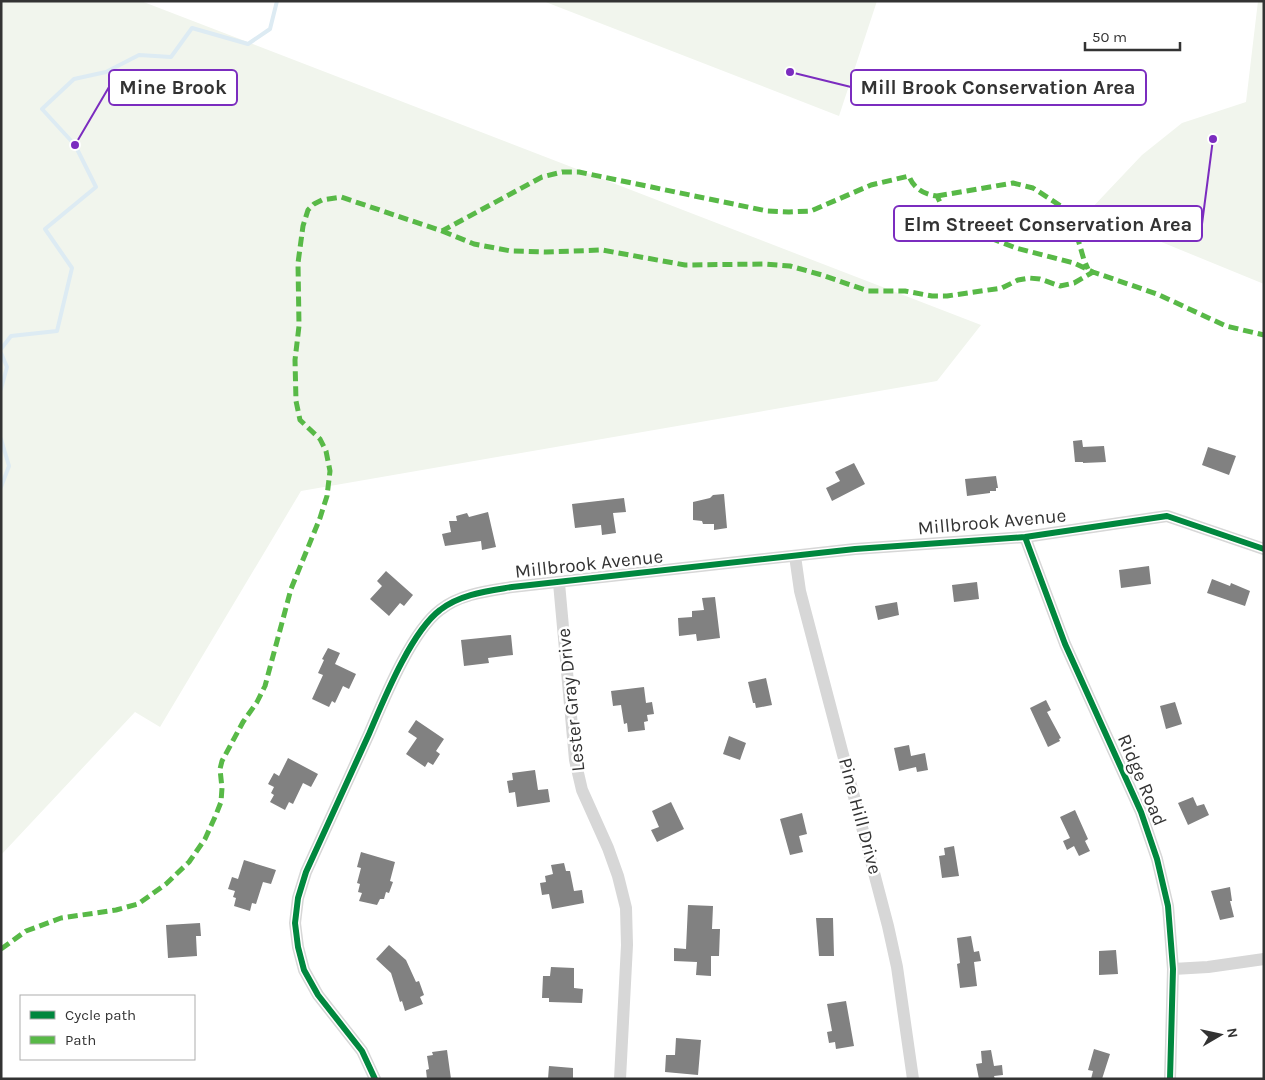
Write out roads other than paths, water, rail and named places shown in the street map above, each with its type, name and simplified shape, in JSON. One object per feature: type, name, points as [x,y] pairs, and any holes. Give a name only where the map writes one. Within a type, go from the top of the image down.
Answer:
[{"type":"street","name":"Millbrook Avenue","points":[[375,1079],[362,1051],[318,995],[304,970],[298,947],[295,923],[298,898],[306,872],[386,695],[410,647],[425,625],[440,610],[459,599],[480,592],[855,549],[1025,537],[1167,516],[1264,549]]},
{"type":"street","name":"Ridge Road","points":[[1025,537],[1065,644],[1141,812],[1157,859],[1168,906],[1173,969],[1170,1079]]},
{"type":"street","name":"Pine Hill Drive","points":[[795,556],[800,591],[888,926],[897,967],[913,1079]]},
{"type":"street","name":"Lester Gray Drive","points":[[559,582],[575,760],[582,790],[608,848],[618,876],[626,908],[627,945],[620,1079]]},
{"type":"street","points":[[1173,969],[1264,959]]},
{"type":"waterway","points":[[1,349],[11,336],[57,331],[72,268],[45,229],[96,187],[75,145],[42,109],[74,79],[106,72],[139,55],[171,57],[192,28],[248,44],[270,29],[277,1]]},
{"type":"waterway","points":[[1,353],[7,367],[1,389]]},
{"type":"waterway","points":[[1,439],[9,466],[1,487]]},
{"type":"place","name":"Mill Brook Conservation Area","points":[[790,72]]},
{"type":"place","name":"Elm Streeet Conservation Area","points":[[1213,139]]},
{"type":"place","name":"Mine Brook","points":[[75,145]]}]
